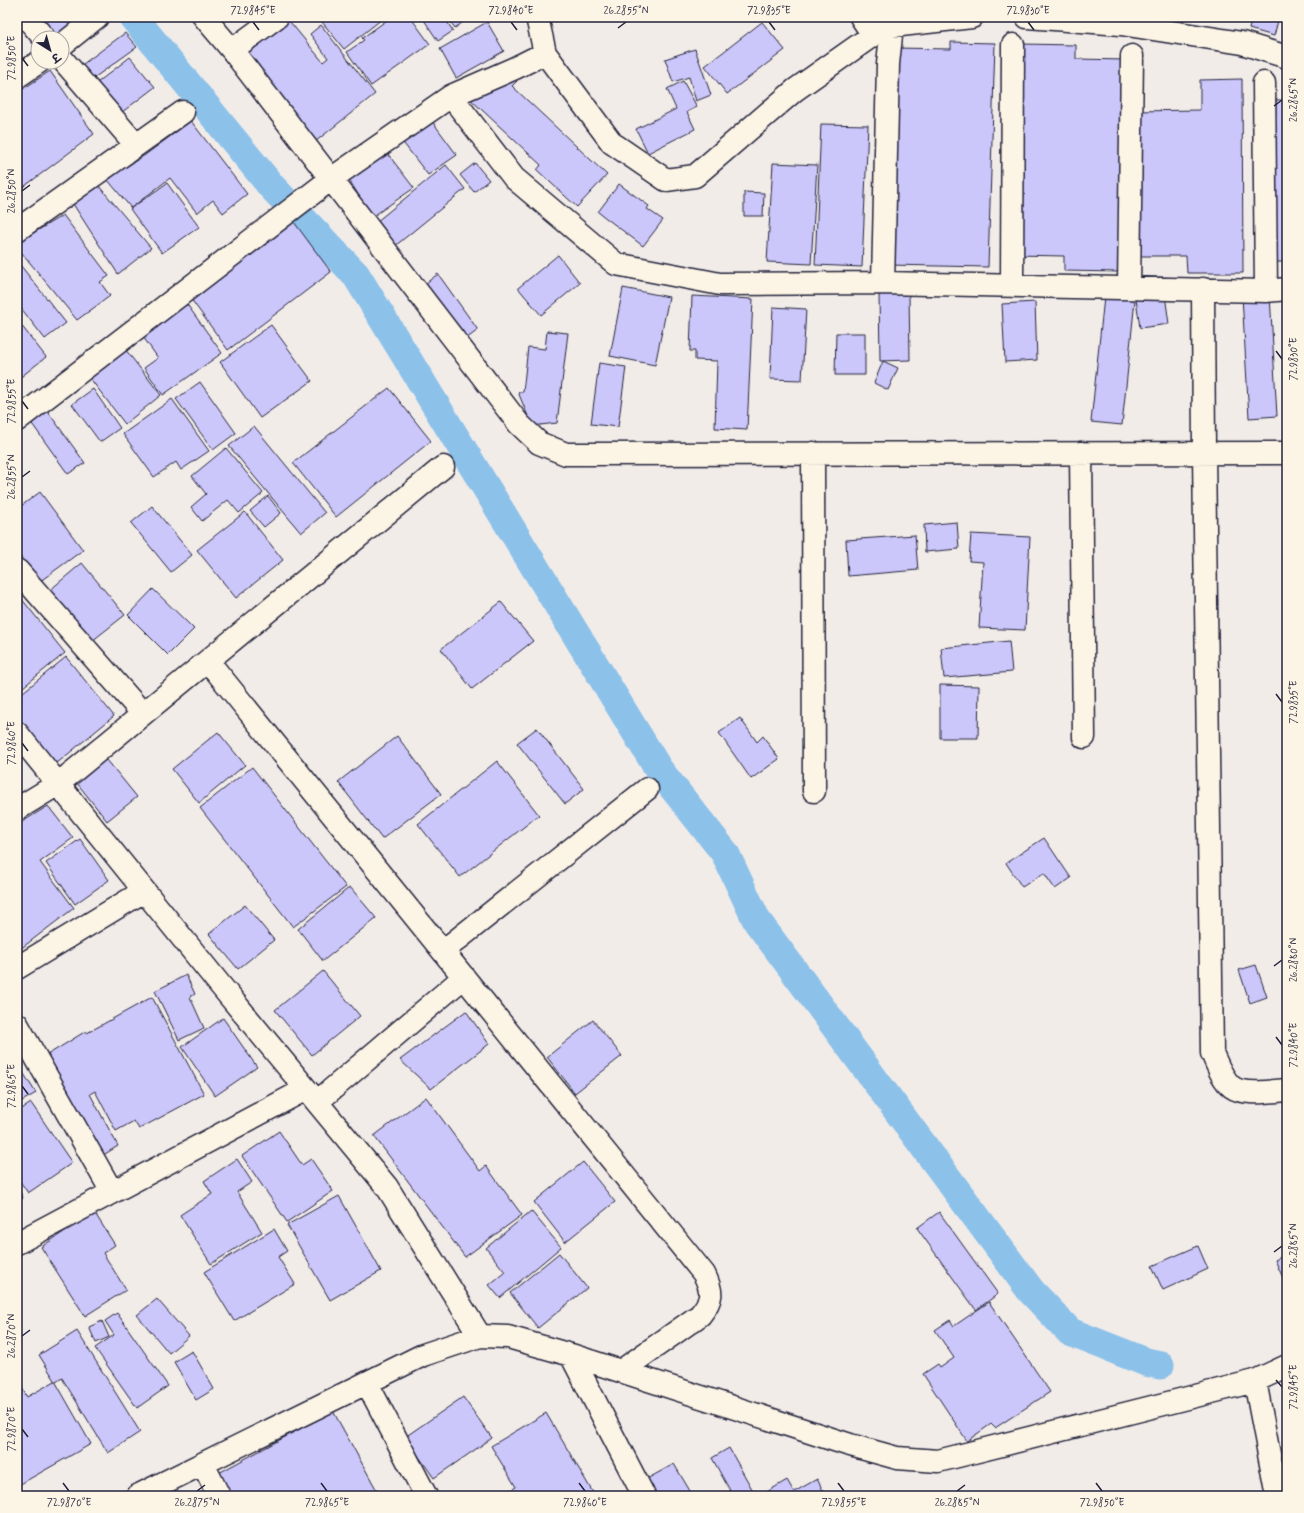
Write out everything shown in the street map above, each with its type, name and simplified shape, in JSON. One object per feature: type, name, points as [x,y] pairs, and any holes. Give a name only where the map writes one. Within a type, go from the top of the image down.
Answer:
[{"type":"street","points":[[26,17],[37,30]]},
{"type":"street","points":[[70,39],[97,17]]},
{"type":"street","points":[[204,17],[232,50],[327,182],[519,424],[539,443],[566,454],[1287,453]]},
{"type":"street","points":[[232,50],[277,17]]},
{"type":"street","points":[[537,17],[545,53],[612,143],[666,180],[695,176],[795,90],[882,30],[920,20],[972,17]]},
{"type":"street","points":[[862,17],[882,30],[888,64],[883,283]]},
{"type":"street","points":[[1026,17],[1121,24],[1177,25],[1242,42],[1287,57]]},
{"type":"street","points":[[1012,285],[1014,45]]},
{"type":"street","points":[[17,420],[327,182],[450,96],[515,68],[545,53]]},
{"type":"street","points":[[1129,287],[1132,56]]},
{"type":"street","points":[[17,77],[30,68]]},
{"type":"street","points":[[70,68],[136,145]]},
{"type":"street","points":[[450,96],[514,178],[616,264],[720,284],[883,283],[1277,290],[1264,83]]},
{"type":"street","points":[[17,230],[183,112]]},
{"type":"street","points":[[1203,289],[1212,1053],[1221,1074],[1233,1088],[1249,1092],[1287,1090]]},
{"type":"street","points":[[813,453],[814,791]]},
{"type":"street","points":[[1082,453],[1084,737]]},
{"type":"street","points":[[17,809],[58,784],[443,467]]},
{"type":"street","points":[[18,571],[143,714]]},
{"type":"street","points":[[208,660],[704,1274],[711,1288],[709,1303],[700,1315],[620,1371]]},
{"type":"street","points":[[17,733],[144,891],[387,1187],[480,1336]]},
{"type":"street","points":[[443,951],[647,789]]},
{"type":"street","points":[[17,968],[144,891]]},
{"type":"street","points":[[17,1243],[112,1192],[311,1095],[464,977]]},
{"type":"street","points":[[17,1024],[112,1192]]},
{"type":"street","points":[[137,1496],[423,1355],[480,1336],[508,1337],[572,1355],[850,1445],[897,1458],[938,1461],[1255,1381],[1287,1366]]},
{"type":"street","points":[[572,1355],[644,1496]]},
{"type":"street","points":[[1255,1381],[1277,1496]]},
{"type":"street","points":[[367,1383],[426,1496]]},
{"type":"street","points":[[203,1464],[219,1496]]},
{"type":"building","points":[[32,17],[84,17],[70,30],[43,30]]},
{"type":"building","points":[[286,17],[323,62],[328,58],[310,34],[321,25],[375,94],[315,142],[237,53]]},
{"type":"building","points":[[318,17],[380,17],[382,19],[344,49]]},
{"type":"building","points":[[389,17],[414,17],[411,18],[430,44],[371,86],[347,52],[364,40],[362,38],[390,18]]},
{"type":"building","points":[[422,17],[444,17],[453,31],[438,41]]},
{"type":"building","points":[[447,17],[470,17],[455,28]]},
{"type":"building","points":[[1252,17],[1279,17],[1274,36],[1249,29]]},
{"type":"building","points":[[487,22],[504,51],[456,78],[440,49]]},
{"type":"building","points":[[762,22],[785,50],[727,94],[705,66]]},
{"type":"building","points":[[125,33],[137,47],[91,80],[79,67]]},
{"type":"building","points":[[951,42],[995,43],[988,267],[888,265],[895,48],[951,49]]},
{"type":"building","points":[[1022,44],[1076,45],[1076,59],[1126,60],[1119,272],[1064,271],[1064,256],[1015,255]]},
{"type":"building","points":[[695,49],[711,95],[696,101],[689,77],[673,82],[665,59]]},
{"type":"building","points":[[130,57],[155,87],[117,116],[93,86]]},
{"type":"building","points":[[50,71],[94,134],[17,192],[17,93]]},
{"type":"building","points":[[508,75],[517,81],[512,86],[607,175],[577,207],[537,170],[541,165],[467,96]]},
{"type":"building","points":[[1242,79],[1243,273],[1187,273],[1186,256],[1137,256],[1135,111],[1200,110],[1200,80]]},
{"type":"building","points":[[683,81],[697,107],[687,112],[695,129],[648,153],[636,129],[676,109],[667,89]]},
{"type":"building","points":[[1276,100],[1287,100],[1287,262],[1272,262]]},
{"type":"building","points":[[191,121],[247,194],[223,213],[213,200],[197,213],[170,178],[131,208],[107,179],[145,155]]},
{"type":"building","points":[[432,121],[457,155],[428,175],[401,140]]},
{"type":"building","points":[[821,124],[868,125],[862,267],[815,265]]},
{"type":"building","points":[[384,149],[414,188],[372,217],[348,178]]},
{"type":"building","points":[[475,163],[489,180],[474,192],[460,175]]},
{"type":"building","points":[[773,163],[817,165],[811,264],[767,262]]},
{"type":"building","points":[[446,165],[465,189],[395,246],[376,222]]},
{"type":"building","points":[[167,183],[199,227],[162,253],[130,209]]},
{"type":"building","points":[[619,184],[649,206],[647,209],[663,220],[643,246],[598,212]]},
{"type":"building","points":[[99,186],[151,248],[118,274],[73,204]]},
{"type":"building","points":[[744,192],[764,193],[763,216],[744,216]]},
{"type":"building","points":[[63,215],[109,276],[100,282],[110,296],[77,320],[17,247],[17,243]]},
{"type":"building","points":[[291,218],[331,272],[228,350],[188,295]]},
{"type":"building","points":[[558,255],[580,283],[541,315],[518,288]]},
{"type":"building","points":[[17,261],[66,323],[45,339],[17,303]]},
{"type":"building","points":[[438,274],[478,330],[462,342],[422,286]]},
{"type":"building","points":[[623,288],[669,297],[655,365],[610,356]]},
{"type":"building","points":[[879,293],[909,293],[910,360],[880,361]]},
{"type":"building","points":[[1165,295],[1169,324],[1140,328],[1136,299]]},
{"type":"building","points":[[1270,295],[1277,416],[1249,418],[1242,296]]},
{"type":"building","points":[[692,296],[753,299],[747,430],[715,428],[717,361],[695,360],[695,351],[690,351]]},
{"type":"building","points":[[1104,297],[1135,300],[1122,425],[1091,422]]},
{"type":"building","points":[[1035,302],[1037,360],[1005,362],[1002,304]]},
{"type":"building","points":[[186,303],[222,353],[163,395],[144,368],[158,358],[141,334]]},
{"type":"building","points":[[773,307],[806,309],[802,380],[770,379]]},
{"type":"building","points":[[17,320],[46,357],[17,380]]},
{"type":"building","points":[[271,325],[312,381],[260,418],[220,362]]},
{"type":"building","points":[[547,331],[568,333],[557,423],[532,426],[518,392],[523,392],[528,347],[545,349]]},
{"type":"building","points":[[836,333],[865,333],[865,375],[835,375]]},
{"type":"building","points":[[125,349],[161,395],[125,424],[89,377]]},
{"type":"building","points":[[883,361],[898,368],[888,390],[874,383]]},
{"type":"building","points":[[599,363],[626,367],[618,427],[591,424]]},
{"type":"building","points":[[200,382],[236,433],[213,450],[176,399]]},
{"type":"building","points":[[389,388],[431,441],[336,517],[293,463]]},
{"type":"building","points":[[93,389],[120,428],[100,442],[72,404]]},
{"type":"building","points":[[172,399],[209,451],[181,470],[176,462],[154,477],[123,434]]},
{"type":"building","points":[[46,409],[85,463],[68,474],[30,421]]},
{"type":"building","points":[[254,426],[325,513],[301,533],[229,446]]},
{"type":"building","points":[[226,448],[263,493],[239,513],[228,500],[202,521],[191,507],[206,494],[192,476]]},
{"type":"building","points":[[40,492],[83,550],[39,582],[17,552],[17,509]]},
{"type":"building","points":[[268,496],[281,513],[264,527],[250,511]]},
{"type":"building","points":[[152,506],[192,555],[171,572],[131,523]]},
{"type":"building","points":[[245,512],[283,560],[236,598],[197,550]]},
{"type":"building","points":[[957,522],[959,549],[925,552],[924,525]]},
{"type":"building","points":[[971,534],[1030,537],[1025,630],[979,628],[983,562],[969,561]]},
{"type":"building","points":[[915,535],[918,570],[848,576],[846,540]]},
{"type":"building","points":[[82,563],[125,615],[92,641],[50,590]]},
{"type":"building","points":[[153,589],[194,629],[168,655],[128,615]]},
{"type":"building","points":[[17,593],[65,653],[17,692]]},
{"type":"building","points":[[501,602],[533,641],[472,689],[441,649]]},
{"type":"building","points":[[1009,641],[1012,672],[944,678],[941,648]]},
{"type":"building","points":[[66,657],[114,716],[56,764],[17,716],[17,697]]},
{"type":"building","points":[[940,685],[979,686],[978,738],[940,738]]},
{"type":"building","points":[[740,718],[757,742],[763,736],[779,759],[751,779],[719,733]]},
{"type":"building","points":[[537,728],[584,789],[565,804],[517,743]]},
{"type":"building","points":[[218,732],[245,765],[199,803],[172,769]]},
{"type":"building","points":[[397,736],[441,794],[382,839],[338,782]]},
{"type":"building","points":[[103,755],[137,797],[107,821],[73,778]]},
{"type":"building","points":[[497,761],[539,815],[460,877],[418,824]]},
{"type":"building","points":[[252,767],[346,887],[293,927],[200,808]]},
{"type":"building","points":[[48,806],[73,838],[40,862],[74,908],[19,950],[17,947],[17,825]]},
{"type":"building","points":[[1044,838],[1071,878],[1055,889],[1044,873],[1022,887],[1006,863]]},
{"type":"building","points":[[80,839],[109,880],[75,904],[46,863]]},
{"type":"building","points":[[350,887],[376,918],[323,961],[298,929]]},
{"type":"building","points":[[245,905],[274,940],[238,969],[209,934]]},
{"type":"building","points":[[1256,965],[1267,997],[1250,1003],[1239,970]]},
{"type":"building","points":[[323,971],[360,1016],[312,1055],[275,1010]]},
{"type":"building","points":[[186,975],[195,994],[190,997],[204,1028],[179,1040],[155,991]]},
{"type":"building","points":[[152,997],[204,1094],[139,1129],[134,1121],[116,1131],[95,1091],[90,1094],[118,1146],[100,1157],[44,1057],[86,1031],[87,1033]]},
{"type":"building","points":[[466,1011],[489,1044],[431,1089],[400,1060]]},
{"type":"building","points":[[223,1018],[257,1067],[215,1096],[182,1047]]},
{"type":"building","points":[[593,1020],[622,1056],[575,1093],[547,1057]]},
{"type":"building","points":[[17,1063],[36,1093],[17,1104]]},
{"type":"building","points":[[426,1097],[480,1171],[486,1166],[522,1215],[465,1257],[374,1136]]},
{"type":"building","points":[[31,1103],[72,1163],[28,1193],[17,1177],[17,1112]]},
{"type":"building","points":[[279,1131],[302,1165],[311,1159],[333,1191],[287,1222],[242,1156]]},
{"type":"building","points":[[237,1159],[252,1182],[237,1192],[262,1232],[211,1264],[180,1215],[212,1194],[204,1181]]},
{"type":"building","points":[[583,1162],[615,1202],[565,1242],[534,1202]]},
{"type":"building","points":[[17,1186],[23,1198],[17,1202]]},
{"type":"building","points":[[339,1196],[381,1271],[330,1300],[287,1225]]},
{"type":"building","points":[[89,1204],[115,1245],[103,1253],[126,1290],[85,1316],[41,1247],[79,1222]]},
{"type":"building","points":[[531,1211],[561,1247],[500,1298],[489,1285],[505,1272],[486,1248]]},
{"type":"building","points":[[939,1212],[998,1294],[976,1310],[917,1228]]},
{"type":"building","points":[[274,1229],[287,1251],[278,1257],[295,1284],[234,1321],[204,1272]]},
{"type":"building","points":[[1198,1246],[1208,1269],[1163,1290],[1152,1266]]},
{"type":"building","points":[[559,1253],[587,1288],[538,1328],[510,1293]]},
{"type":"building","points":[[1287,1254],[1287,1287],[1275,1260]]},
{"type":"building","points":[[157,1299],[189,1336],[169,1353],[137,1315]]},
{"type":"building","points":[[989,1302],[1050,1392],[995,1428],[991,1424],[967,1441],[923,1374],[938,1364],[940,1368],[954,1358],[935,1330],[950,1320],[954,1326]]},
{"type":"building","points":[[117,1313],[168,1386],[137,1408],[95,1348],[114,1335],[105,1321]]},
{"type":"building","points":[[102,1321],[109,1337],[96,1343],[89,1327]]},
{"type":"building","points":[[77,1331],[140,1432],[108,1453],[62,1378],[56,1382],[39,1355]]},
{"type":"building","points":[[192,1351],[214,1389],[196,1400],[174,1362]]},
{"type":"building","points":[[17,1379],[27,1397],[55,1381],[91,1444],[17,1486]]},
{"type":"building","points":[[463,1397],[492,1438],[434,1478],[405,1437]]},
{"type":"building","points":[[333,1411],[380,1496],[226,1496],[215,1475]]},
{"type":"building","points":[[546,1413],[595,1496],[501,1496],[516,1487],[491,1446]]},
{"type":"building","points":[[729,1448],[756,1496],[733,1496],[712,1458]]},
{"type":"building","points":[[674,1464],[693,1496],[654,1496],[645,1480]]},
{"type":"building","points":[[817,1479],[826,1496],[760,1496],[787,1480],[794,1492]]},
{"type":"waterway","points":[[133,17],[272,187],[356,275],[659,770],[725,853],[757,921],[1031,1291],[1070,1332],[1146,1362],[1160,1365]]}]
